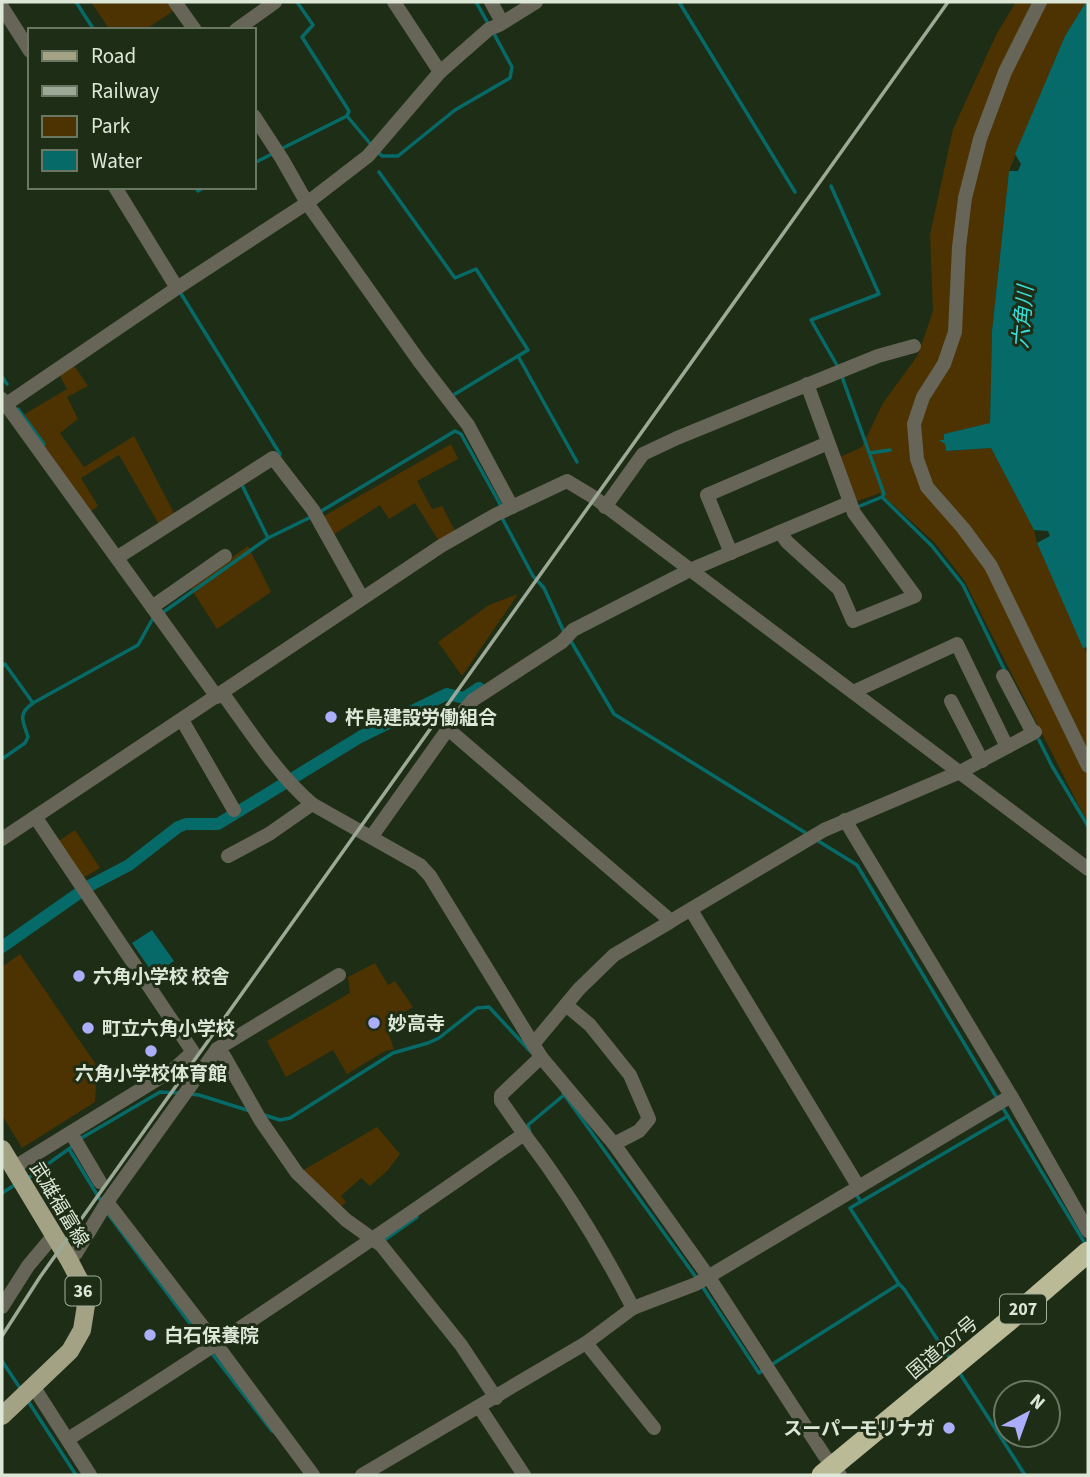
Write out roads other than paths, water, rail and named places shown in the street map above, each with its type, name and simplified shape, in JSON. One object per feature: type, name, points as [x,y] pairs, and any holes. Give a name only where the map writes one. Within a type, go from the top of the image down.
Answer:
[{"type":"highway","name":"国道207号","points":[[832,1472],[1087,1253]]},
{"type":"main road","name":"武雄福富線","points":[[2,1149],[69,1260],[81,1283],[86,1305],[82,1330],[70,1351],[2,1416]]},
{"type":"street","points":[[175,2],[194,28]]},
{"type":"street","points":[[239,28],[275,2]]},
{"type":"street","points":[[394,2],[440,72]]},
{"type":"street","points":[[491,2],[497,25]]},
{"type":"street","points":[[536,2],[497,25],[440,72],[369,155],[307,203],[3,404],[118,557],[162,621],[288,780],[312,804],[420,865],[430,876],[537,1053],[614,1144],[702,1280],[768,1367],[832,1472]]},
{"type":"street","points":[[1040,2],[1005,72],[980,139],[965,198],[959,247],[955,332],[944,364],[923,397],[914,424],[918,459],[927,486],[991,566],[1088,766]]},
{"type":"street","points":[[2,7],[28,48]]},
{"type":"street","points":[[256,119],[307,203],[468,425],[504,511]]},
{"type":"street","points":[[116,189],[177,288]]},
{"type":"street","points":[[606,507],[643,454],[807,384],[878,356],[914,346]]},
{"type":"street","points":[[783,537],[839,589],[853,621],[915,596],[852,508],[807,384]]},
{"type":"street","points":[[731,553],[707,495],[828,443]]},
{"type":"street","points":[[118,557],[273,458],[316,514],[362,598]]},
{"type":"street","points":[[2,839],[441,546],[504,511],[567,481],[695,573],[1088,869]]},
{"type":"street","points":[[372,836],[448,729],[473,700],[562,642],[573,630],[695,573],[731,553],[783,537],[852,508]]},
{"type":"street","points":[[152,607],[225,556]]},
{"type":"street","points":[[853,692],[957,644],[1007,747]]},
{"type":"street","points":[[448,729],[671,921],[802,841],[960,772],[1034,732],[1003,676]]},
{"type":"street","points":[[951,701],[982,761]]},
{"type":"street","points":[[182,720],[234,810]]},
{"type":"street","points":[[228,856],[269,834],[312,804]]},
{"type":"street","points":[[19,1177],[174,1069],[193,1052],[36,818]]},
{"type":"street","points":[[845,820],[1004,1099],[1088,1231]]},
{"type":"street","points":[[691,910],[854,1188]]},
{"type":"street","points":[[633,1307],[607,1258],[555,1175],[500,1101],[501,1095],[537,1053],[579,989],[614,955],[666,925]]},
{"type":"street","points":[[69,1260],[104,1206],[217,1049],[339,975]]},
{"type":"street","points":[[569,1007],[590,1025],[629,1076],[649,1119],[639,1131],[614,1144]]},
{"type":"street","points":[[217,1049],[297,1173],[373,1243],[461,1345],[496,1398]]},
{"type":"street","points":[[362,1475],[480,1408],[586,1343],[633,1307],[702,1280],[1004,1099]]},
{"type":"street","points":[[68,1439],[373,1243],[526,1137]]},
{"type":"street","points":[[74,1140],[100,1182]]},
{"type":"street","points":[[104,1206],[313,1475]]},
{"type":"street","points":[[2,1307],[28,1266],[54,1236]]},
{"type":"street","points":[[586,1343],[654,1428]]},
{"type":"street","points":[[28,1391],[68,1439],[90,1475]]},
{"type":"street","points":[[480,1408],[524,1475]]},
{"type":"water","name":"六角川","points":[[1086,2],[1088,647],[1083,648],[1037,543],[1050,536],[1048,531],[1034,530],[991,448],[946,451],[945,444],[939,440],[944,440],[944,434],[990,423],[992,331],[1009,171],[1018,171],[1021,164],[1015,154],[1065,36]]},
{"type":"water","points":[[152,930],[174,961],[154,975],[132,943]]},
{"type":"waterway","points":[[76,2],[93,28]]},
{"type":"waterway","points":[[297,2],[313,25],[302,37],[349,111],[347,116]]},
{"type":"waterway","points":[[476,2],[489,25]]},
{"type":"waterway","points":[[679,2],[795,192]]},
{"type":"waterway","points":[[378,152],[382,156],[398,156],[455,110],[510,78],[512,67],[493,32]]},
{"type":"waterway","points":[[281,149],[347,116],[373,147]]},
{"type":"waterway","points":[[256,162],[274,153]]},
{"type":"waterway","points":[[379,172],[455,278],[476,269],[528,350],[518,356],[577,462]]},
{"type":"waterway","points":[[831,186],[879,294],[811,320],[838,367]]},
{"type":"waterway","points":[[196,189],[202,189]]},
{"type":"waterway","points":[[180,292],[280,454],[279,457]]},
{"type":"waterway","points":[[455,394],[518,356]]},
{"type":"waterway","points":[[841,374],[884,494],[855,508]]},
{"type":"waterway","points":[[2,377],[7,384]]},
{"type":"waterway","points":[[18,409],[44,444]]},
{"type":"waterway","points":[[318,513],[455,431],[461,434],[500,504],[500,509]]},
{"type":"waterway","points":[[870,453],[890,450]]},
{"type":"waterway","points":[[242,485],[268,538]]},
{"type":"waterway","points":[[882,497],[932,546],[963,585],[1005,671]]},
{"type":"waterway","points":[[501,516],[533,576],[544,588],[564,632]]},
{"type":"waterway","points":[[162,613],[268,538],[311,517]]},
{"type":"waterway","points":[[2,759],[25,743],[28,737],[23,715],[28,707],[138,645],[156,617]]},
{"type":"waterway","points":[[569,638],[614,714],[809,835]]},
{"type":"waterway","points":[[2,666],[5,664],[33,703]]},
{"type":"waterway","points":[[2,947],[89,886],[129,865],[178,827],[186,824],[218,824],[360,737],[447,694],[464,698],[479,688]]},
{"type":"waterway","points":[[1039,740],[1088,826]]},
{"type":"waterway","points":[[815,839],[857,865],[997,1098]]},
{"type":"waterway","points":[[264,1115],[280,1120],[290,1118],[393,1053],[439,1038],[477,1008],[489,1007],[530,1051]]},
{"type":"waterway","points":[[78,1140],[160,1092],[179,1093]]},
{"type":"waterway","points":[[563,1093],[698,1280]]},
{"type":"waterway","points":[[190,1094],[250,1111]]},
{"type":"waterway","points":[[530,1134],[528,1125],[564,1095]]},
{"type":"waterway","points":[[1001,1105],[1086,1245]]},
{"type":"waterway","points":[[951,1360],[850,1208],[1008,1116]]},
{"type":"waterway","points":[[28,1178],[73,1146]]},
{"type":"waterway","points":[[69,1149],[101,1201]]},
{"type":"waterway","points":[[2,1193],[18,1183]]},
{"type":"waterway","points":[[856,1194],[861,1202]]},
{"type":"waterway","points":[[108,1214],[206,1345]]},
{"type":"waterway","points":[[383,1241],[417,1217]]},
{"type":"waterway","points":[[771,1365],[899,1284]]},
{"type":"waterway","points":[[702,1286],[759,1373],[765,1369]]},
{"type":"waterway","points":[[210,1351],[272,1431]]},
{"type":"waterway","points":[[2,1361],[22,1391]]},
{"type":"waterway","points":[[959,1372],[1025,1475]]},
{"type":"waterway","points":[[28,1401],[76,1475]]},
{"type":"railway","points":[[2,1336],[40,1277],[948,2]]},
{"type":"place","name":"杵島建設労働組合","points":[[331,717]]},
{"type":"place","name":"六角小学校 校舎","points":[[79,976]]},
{"type":"place","name":"妙高寺","points":[[374,1023]]},
{"type":"place","name":"町立六角小学校","points":[[88,1028]]},
{"type":"place","name":"六角小学校体育館","points":[[151,1051]]},
{"type":"place","name":"白石保養院","points":[[150,1335]]},
{"type":"place","name":"スーパーモリナガ","points":[[949,1428]]}]
